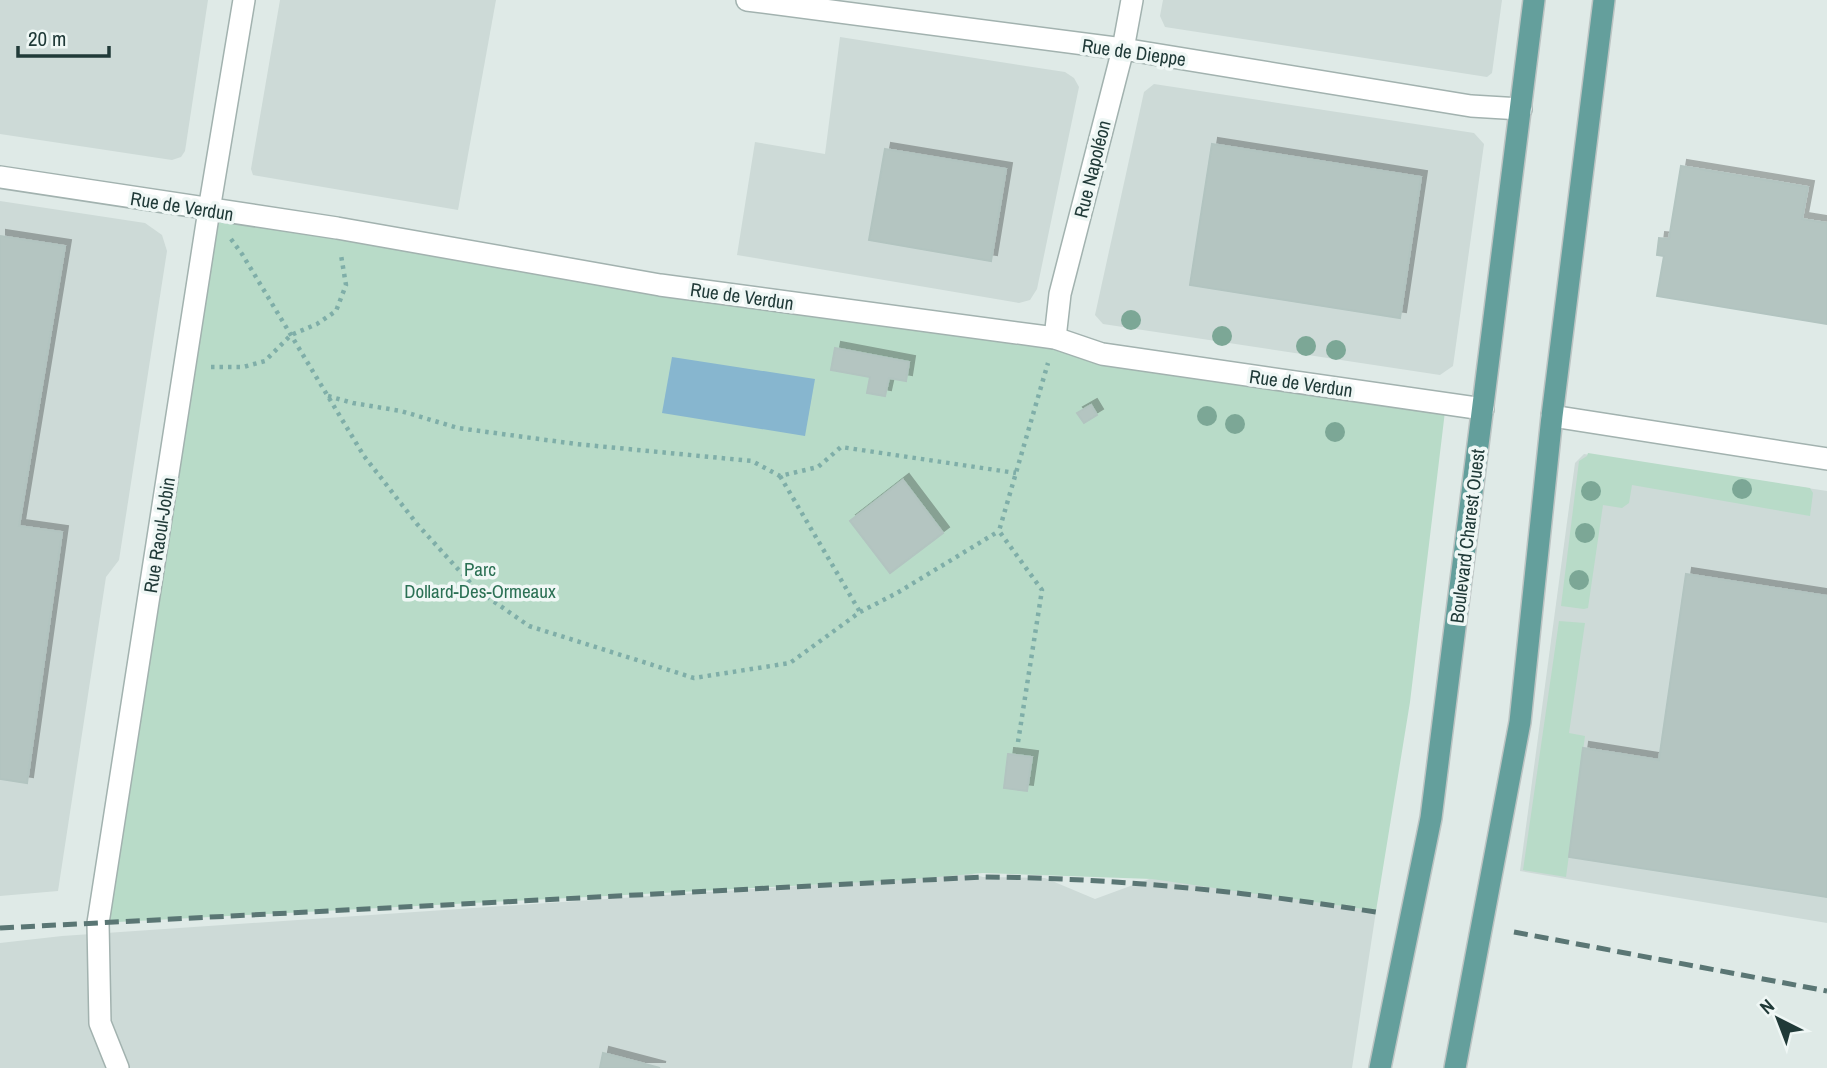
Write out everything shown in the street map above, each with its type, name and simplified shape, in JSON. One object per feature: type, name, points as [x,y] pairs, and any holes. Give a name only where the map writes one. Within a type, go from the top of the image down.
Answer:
[{"type":"main road","name":"Boulevard Charest Ouest","points":[[1380,1068],[1431,818],[1534,0]]},
{"type":"main road","points":[[1455,1068],[1520,722],[1552,416],[1604,0]]},
{"type":"street","name":"Rue Raoul-Jobin","points":[[118,1068],[100,1023],[99,923],[244,0]]},
{"type":"street","name":"Rue de Dieppe","points":[[747,0],[1123,49],[1471,106],[1521,109]]},
{"type":"street","name":"Rue Napoléon","points":[[1055,338],[1060,294],[1123,49],[1132,0]]},
{"type":"street","name":"Rue de Verdun","points":[[0,177],[337,228],[660,285],[1055,338],[1102,354],[1483,409]]},
{"type":"street","points":[[1552,416],[1827,460]]},
{"type":"path","points":[[209,210],[242,254],[364,456],[417,524],[476,589],[529,626],[694,678],[790,663],[860,612],[897,593],[999,531],[1055,338]]},
{"type":"path","points":[[186,363],[218,368],[254,364],[265,360],[291,335],[317,324],[337,311],[346,285],[337,228]]},
{"type":"path","points":[[327,395],[353,403],[401,411],[458,428],[576,444],[752,461],[780,476],[860,612]]},
{"type":"path","points":[[780,476],[818,467],[841,447],[1016,473]]},
{"type":"path","points":[[999,531],[1042,590],[1018,742]]},
{"type":"shaded area","points":[[0,0],[208,0],[185,151],[181,157],[172,160],[0,134]]},
{"type":"shaded area","points":[[280,0],[496,0],[458,210],[253,175],[251,169]]},
{"type":"shaded area","points":[[1163,0],[1502,0],[1492,73],[1487,77],[1165,27],[1160,16]]},
{"type":"shaded area","points":[[840,37],[1065,72],[1074,78],[1079,87],[1037,289],[1030,300],[1019,303],[737,255],[755,142],[825,154]]},
{"type":"shaded area","points":[[1154,84],[1474,133],[1484,144],[1453,366],[1440,375],[1103,324],[1095,315],[1144,92]]},
{"type":"shaded area","points":[[0,201],[145,223],[162,235],[167,251],[119,560],[106,577],[58,891],[0,896]]},
{"type":"shaded area","points":[[1584,454],[1827,491],[1827,923],[1520,871],[1575,463]]},
{"type":"shaded area","points":[[940,865],[983,877],[1045,878],[1095,899],[1152,878],[1376,911],[1352,1068],[0,1068],[0,943],[62,936],[902,879]]},
{"type":"green space","name":"Parc Dollard-Des-Ormeaux","points":[[209,210],[1446,403],[1410,702],[1376,911],[1152,879],[983,873],[903,880],[99,923]]},
{"type":"green space","points":[[1588,453],[1810,488],[1813,493],[1810,516],[1632,485],[1629,503],[1622,508],[1603,505],[1588,608],[1561,606],[1579,461]]},
{"type":"green space","points":[[1559,621],[1585,623],[1569,733],[1585,736],[1566,877],[1523,870]]},
{"type":"water","points":[[672,357],[815,379],[805,436],[662,413]]},
{"type":"building","points":[[1212,144],[1421,177],[1400,318],[1190,285]]},
{"type":"building","points":[[885,149],[1006,169],[991,261],[869,240]]},
{"type":"building","points":[[1681,166],[1808,187],[1802,219],[1827,223],[1827,324],[1657,296],[1664,256],[1657,255],[1659,238],[1669,239]]},
{"type":"building","points":[[0,236],[65,246],[19,526],[62,532],[27,783],[0,779]]},
{"type":"building","points":[[835,348],[909,362],[906,381],[889,378],[885,396],[867,393],[870,377],[831,370]]},
{"type":"building","points":[[1091,405],[1097,415],[1084,423],[1077,413]]},
{"type":"building","points":[[903,480],[943,533],[890,573],[850,521]]},
{"type":"building","points":[[1686,574],[1827,596],[1827,897],[1569,857],[1583,748],[1659,760]]},
{"type":"building","points":[[1008,754],[1032,757],[1027,791],[1004,788]]},
{"type":"building","points":[[603,1053],[660,1068],[600,1068]]},
{"type":"railway","points":[[0,928],[983,877],[1084,880],[1184,888],[1382,913]]},
{"type":"railway","points":[[1514,932],[1827,991]]}]
